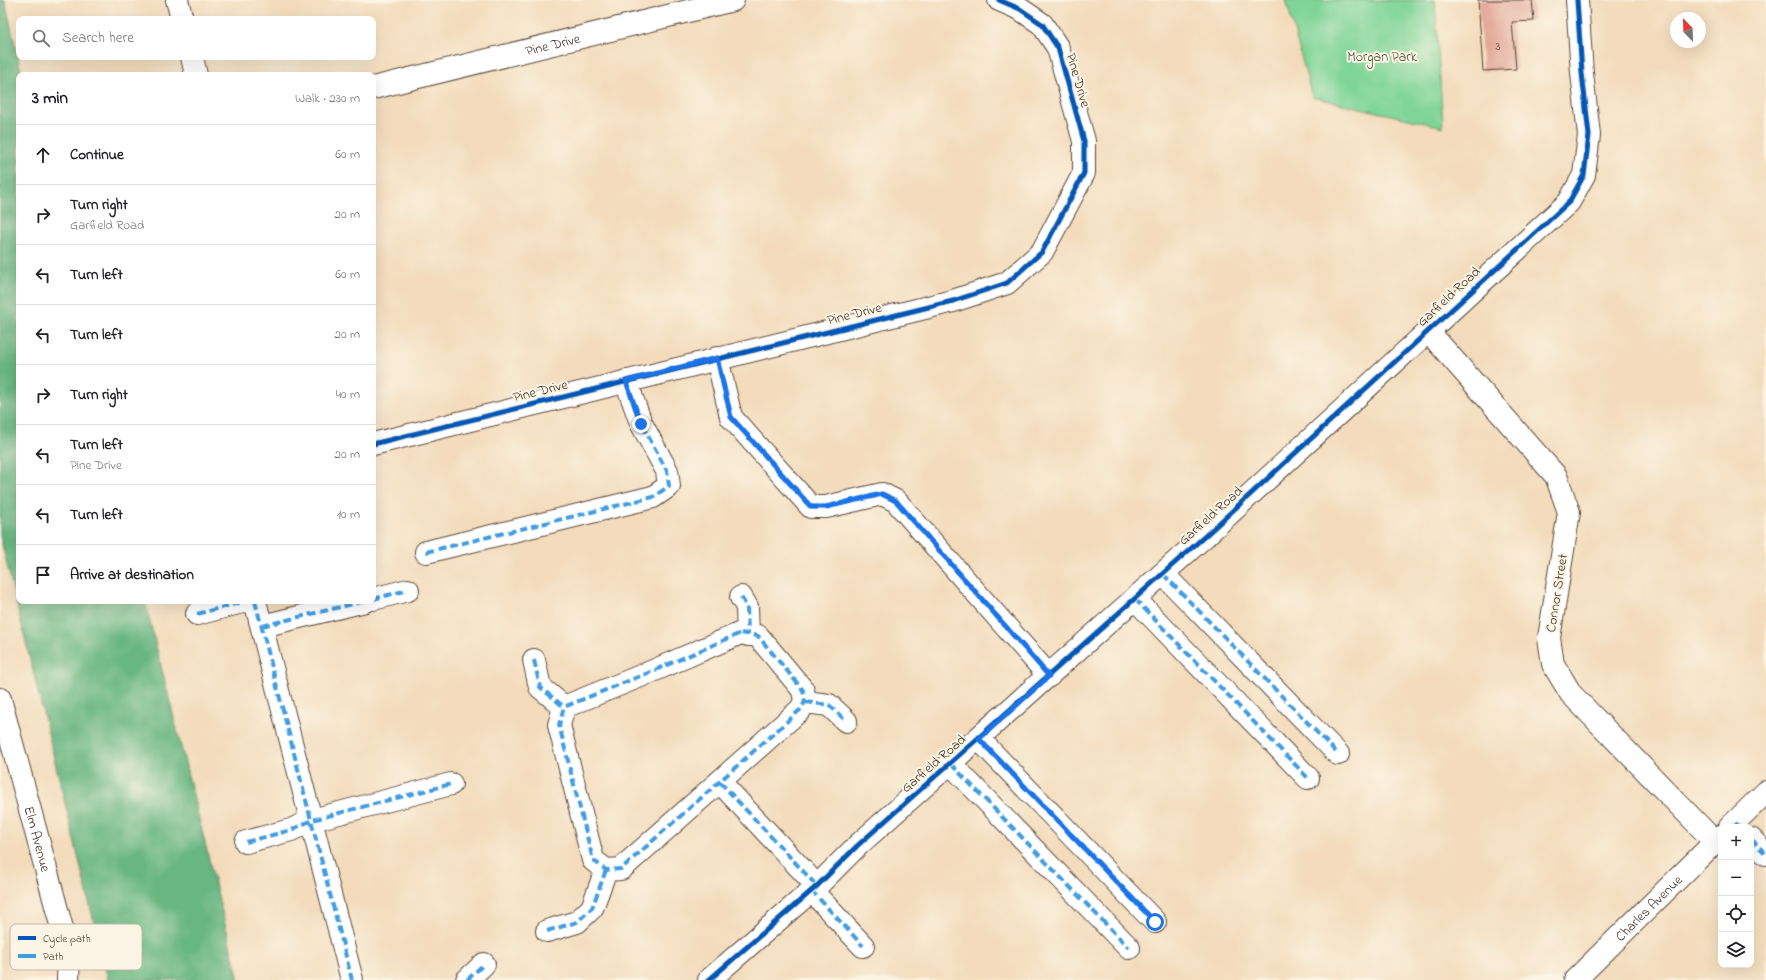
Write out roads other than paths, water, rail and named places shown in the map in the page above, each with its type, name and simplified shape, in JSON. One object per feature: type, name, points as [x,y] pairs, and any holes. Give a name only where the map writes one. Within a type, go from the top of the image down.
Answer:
[{"type":"street","points":[[177,0],[181,16]]},
{"type":"street","name":"Pine Drive","points":[[376,87],[733,0]]},
{"type":"street","name":"Pine Drive","points":[[376,443],[953,301],[1006,283],[1042,252],[1084,173],[1084,141],[1058,48],[1042,24],[1020,9],[999,0]]},
{"type":"street","name":"Garfield Road","points":[[709,980],[814,888],[857,846],[1163,574],[1569,202],[1584,175],[1589,135],[1582,73],[1577,0]]},
{"type":"street","points":[[193,60],[195,72]]},
{"type":"street","name":"Connor Street","points":[[1428,331],[1556,476],[1569,512],[1549,638],[1553,664],[1571,694],[1720,824]]},
{"type":"street","points":[[717,358],[731,417],[811,507],[826,507],[882,494],[896,501],[1049,676]]},
{"type":"street","points":[[426,552],[653,497],[669,486],[667,471],[641,424],[626,381]]},
{"type":"street","points":[[1163,574],[1338,754]]},
{"type":"street","points":[[376,598],[408,590]]},
{"type":"street","points":[[741,597],[747,607],[748,635]]},
{"type":"street","points":[[1135,599],[1308,778]]},
{"type":"street","points":[[197,614],[235,604]]},
{"type":"street","points":[[256,604],[352,980]]},
{"type":"street","points":[[262,626],[353,604]]},
{"type":"street","points":[[741,633],[758,636],[803,690],[805,702],[800,710],[621,869],[606,870],[593,860],[558,724],[564,707],[741,633]]},
{"type":"street","points":[[534,660],[540,687],[564,707]]},
{"type":"street","name":"Elm Avenue","points":[[0,699],[61,924]]},
{"type":"street","points":[[805,702],[829,705],[846,721]]},
{"type":"street","points":[[979,739],[1155,922]]},
{"type":"street","points":[[951,764],[1129,948]]},
{"type":"street","points":[[720,782],[863,946]]},
{"type":"street","points":[[246,842],[291,830],[312,820],[451,784]]},
{"type":"street","name":"Charles Avenue","points":[[1735,824],[1766,792]]},
{"type":"street","name":"Charles Avenue","points":[[1575,980],[1718,841]]},
{"type":"street","points":[[1754,842],[1766,854]]},
{"type":"street","points":[[547,931],[577,922],[592,908],[606,870]]},
{"type":"street","points":[[467,980],[484,964]]},
{"type":"street","name":"Elm Avenue","points":[[68,970],[68,980]]},
{"type":"park label","name":"Morgan Park","points":[[1382,56]]}]
